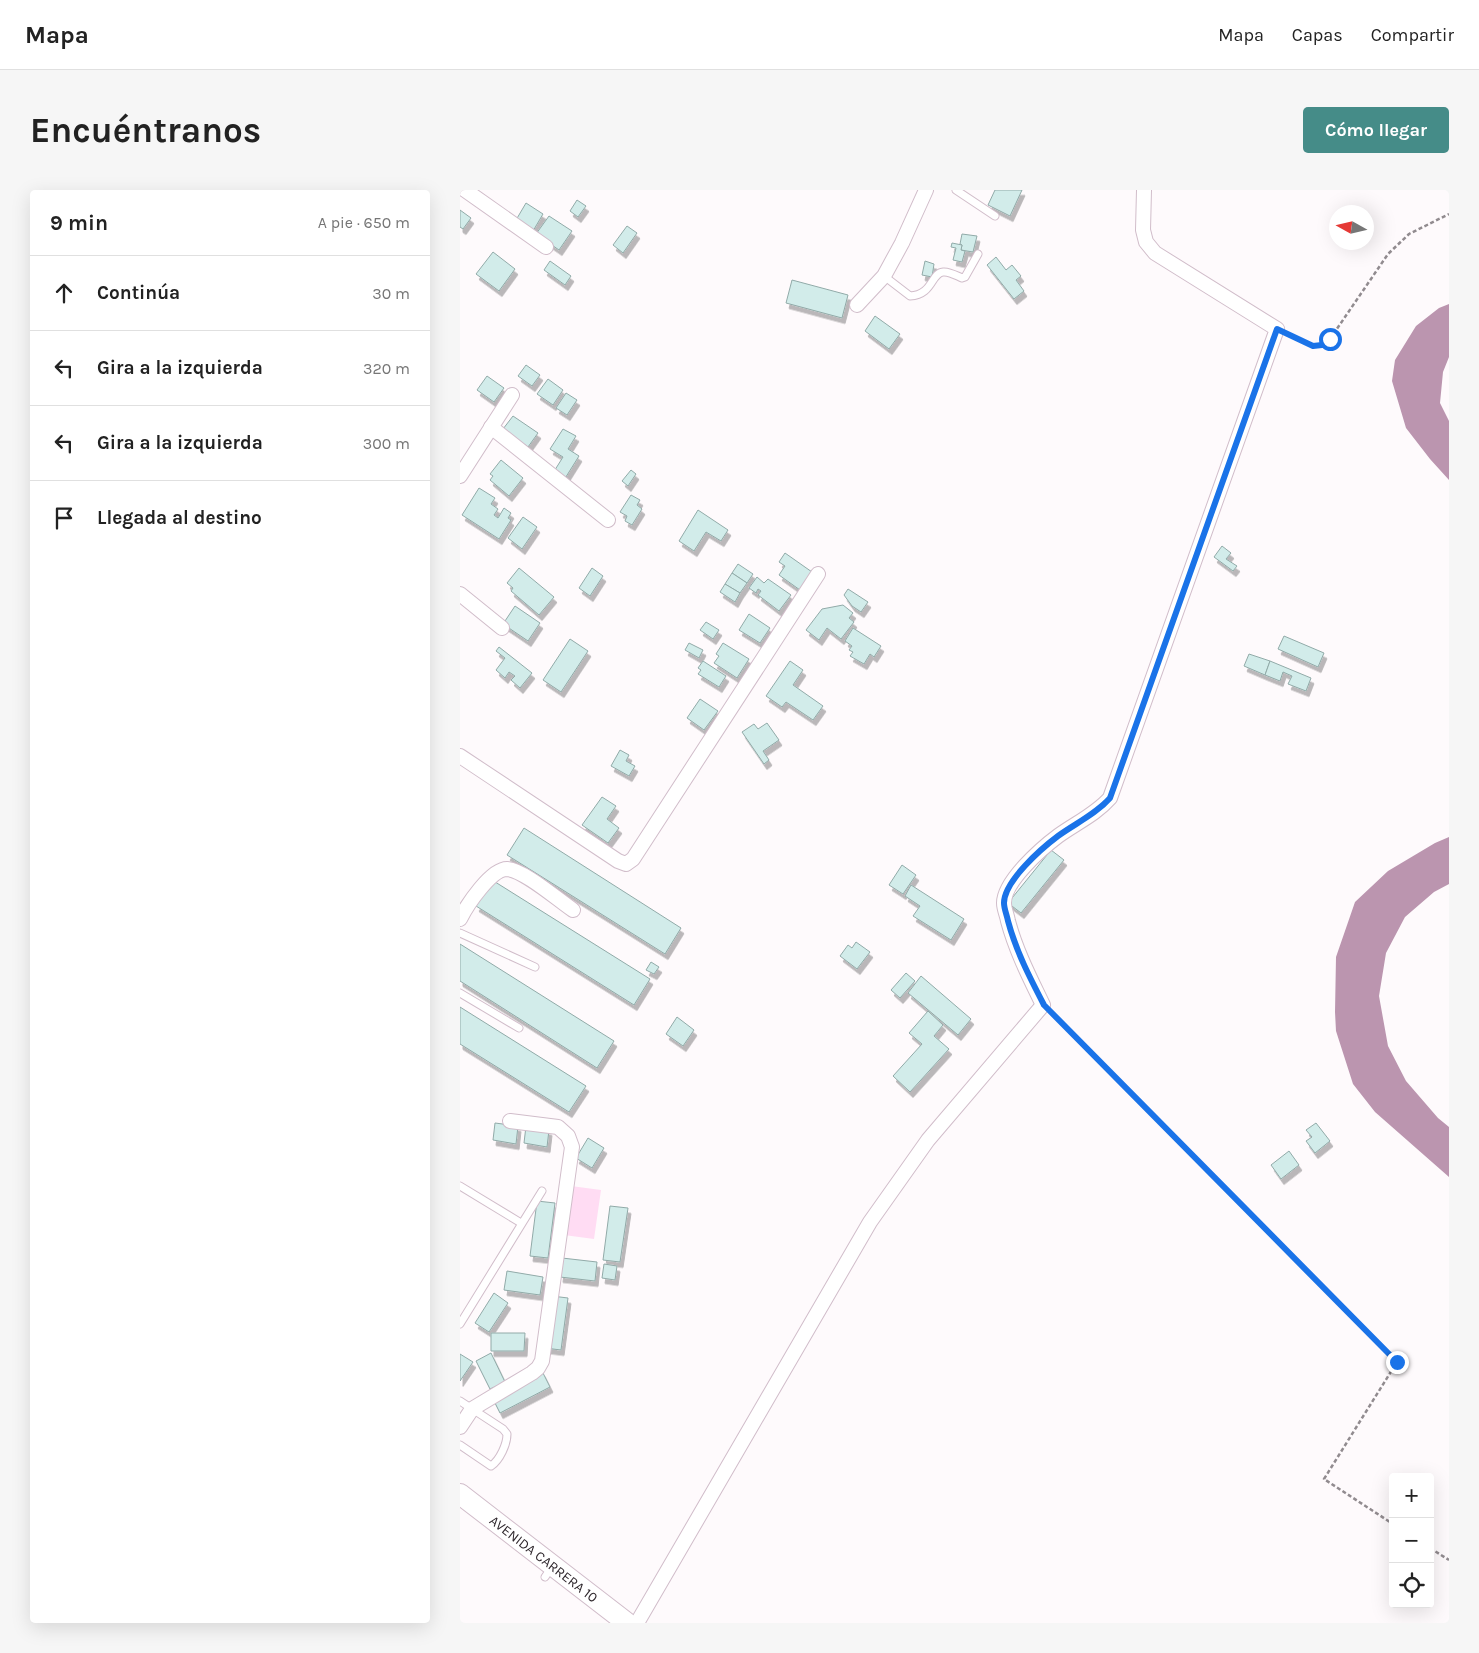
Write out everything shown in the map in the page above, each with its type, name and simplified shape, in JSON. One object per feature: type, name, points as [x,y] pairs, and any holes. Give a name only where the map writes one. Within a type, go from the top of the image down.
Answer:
[{"type":"street","points":[[465,190],[546,247]]},
{"type":"street","points":[[856,305],[884,276],[902,243],[926,190]]},
{"type":"street","points":[[637,1623],[870,1222],[928,1140],[1044,1005],[1013,941],[1004,902],[1007,891],[1024,867],[1037,853],[1059,835],[1101,808],[1110,798],[1277,329],[1155,253],[1146,242],[1143,230],[1144,190]]},
{"type":"street","points":[[460,476],[512,395]]},
{"type":"street","points":[[490,427],[608,520]]},
{"type":"street","points":[[460,756],[618,862],[626,864],[633,859],[818,574]]},
{"type":"street","points":[[460,594],[502,628]]},
{"type":"street","points":[[460,918],[466,907],[494,874],[506,869],[518,872],[545,889],[572,910]]},
{"type":"street","points":[[460,1427],[472,1409],[532,1373],[538,1368],[542,1360],[572,1147],[568,1136],[558,1127],[510,1121]]},
{"type":"street","name":"AVENIDA CARRERA 10","points":[[460,1494],[556,1575],[627,1623]]},
{"type":"lane","points":[[956,190],[995,216]]},
{"type":"lane","points":[[884,276],[910,296],[917,296],[924,292],[937,274],[941,272],[960,278],[965,277],[978,254]]},
{"type":"lane","points":[[460,933],[535,967]]},
{"type":"lane","points":[[460,992],[519,1028]]},
{"type":"lane","points":[[460,1186],[521,1223]]},
{"type":"lane","points":[[460,1324],[542,1191]]},
{"type":"lane","points":[[460,1401],[503,1429],[507,1434],[507,1440],[495,1463],[491,1466],[460,1446]]},
{"type":"path","points":[[1277,329],[1313,346],[1322,345],[1330,339],[1388,254],[1409,234],[1449,214]]},
{"type":"path","points":[[1044,1005],[1397,1362],[1324,1480],[1389,1521]]},
{"type":"path","points":[[1434,1551],[1449,1560]]},
{"type":"shaded area","points":[[1449,304],[1449,357],[1443,372],[1440,403],[1449,421],[1449,480],[1406,428],[1392,381],[1395,360],[1416,326],[1439,308]]},
{"type":"shaded area","points":[[1449,837],[1449,884],[1434,892],[1405,917],[1386,953],[1379,996],[1388,1046],[1406,1081],[1438,1118],[1449,1127],[1449,1177],[1375,1112],[1353,1084],[1336,1031],[1335,1012],[1336,957],[1355,902],[1388,871],[1435,843]]},
{"type":"shaded area","points":[[571,1186],[601,1190],[594,1239],[564,1235]]},
{"type":"building","points":[[995,190],[1022,190],[1010,216],[988,205]]},
{"type":"building","points":[[577,200],[586,206],[578,217],[570,211]]},
{"type":"building","points":[[526,203],[543,214],[533,231],[516,220]]},
{"type":"building","points":[[460,210],[471,218],[463,229],[460,227]]},
{"type":"building","points":[[549,216],[572,231],[559,250],[536,234]]},
{"type":"building","points":[[627,226],[637,233],[623,253],[613,245]]},
{"type":"building","points":[[962,234],[977,236],[973,252],[961,250]]},
{"type":"building","points":[[952,243],[962,245],[961,250],[965,251],[962,262],[953,260],[956,248],[951,247]]},
{"type":"building","points":[[493,252],[515,269],[499,291],[476,274]]},
{"type":"building","points":[[996,257],[1006,270],[1012,265],[1021,276],[1016,280],[1024,291],[1014,299],[987,265]]},
{"type":"building","points":[[550,261],[571,276],[565,285],[544,270]]},
{"type":"building","points":[[925,261],[934,264],[932,277],[922,275]]},
{"type":"building","points":[[792,280],[848,295],[842,318],[786,303]]},
{"type":"building","points":[[875,316],[900,334],[889,349],[865,331]]},
{"type":"building","points":[[526,365],[540,375],[532,386],[518,376]]},
{"type":"building","points":[[487,376],[504,388],[494,402],[477,390]]},
{"type":"building","points":[[548,379],[563,390],[553,405],[537,394]]},
{"type":"building","points":[[566,393],[577,400],[567,415],[556,408]]},
{"type":"building","points":[[513,416],[538,433],[528,447],[503,429]]},
{"type":"building","points":[[563,429],[576,436],[568,449],[579,456],[564,480],[553,473],[563,457],[550,449]]},
{"type":"building","points":[[501,460],[523,478],[509,496],[490,480],[493,476],[490,474]]},
{"type":"building","points":[[631,470],[636,474],[628,486],[622,481]]},
{"type":"building","points":[[479,488],[495,498],[491,504],[498,509],[494,515],[498,518],[504,508],[511,513],[508,518],[511,520],[499,539],[462,515]]},
{"type":"building","points":[[631,495],[640,500],[637,505],[642,509],[632,525],[625,521],[627,516],[620,512]]},
{"type":"building","points":[[698,510],[728,530],[721,541],[706,532],[694,551],[679,541]]},
{"type":"building","points":[[523,517],[537,527],[522,549],[508,538]]},
{"type":"building","points":[[1222,546],[1231,553],[1226,559],[1237,566],[1233,571],[1214,557]]},
{"type":"building","points":[[785,553],[812,572],[800,590],[779,575],[785,566],[779,562]]},
{"type":"building","points":[[738,564],[753,574],[747,583],[732,573]]},
{"type":"building","points":[[519,568],[554,597],[539,615],[511,591],[513,588],[507,583]]},
{"type":"building","points":[[592,568],[603,576],[590,596],[579,588]]},
{"type":"building","points":[[732,573],[747,583],[740,593],[725,584]]},
{"type":"building","points":[[757,577],[764,583],[768,579],[791,595],[779,611],[758,595],[761,591],[758,589],[756,593],[749,588]]},
{"type":"building","points":[[725,584],[740,593],[735,602],[720,592]]},
{"type":"building","points":[[848,589],[868,602],[861,612],[852,606],[844,595]]},
{"type":"building","points":[[843,605],[853,613],[849,618],[854,622],[841,639],[827,628],[819,640],[806,630],[822,609]]},
{"type":"building","points":[[515,606],[540,623],[528,641],[503,624]]},
{"type":"building","points":[[749,614],[770,628],[760,643],[739,630]]},
{"type":"building","points":[[706,622],[719,630],[713,639],[700,630]]},
{"type":"building","points":[[853,628],[881,646],[874,657],[870,654],[864,664],[850,656],[853,652],[849,650],[852,646],[845,641]]},
{"type":"building","points":[[1284,636],[1324,653],[1318,667],[1278,649]]},
{"type":"building","points":[[570,639],[588,651],[561,692],[543,680]]},
{"type":"building","points":[[689,643],[703,650],[699,658],[685,650]]},
{"type":"building","points":[[723,643],[749,659],[737,678],[714,663],[719,656],[716,654]]},
{"type":"building","points":[[499,647],[532,673],[520,688],[511,680],[515,676],[509,672],[505,678],[496,670],[505,658],[496,651]]},
{"type":"building","points":[[1249,654],[1270,661],[1265,675],[1244,666]]},
{"type":"building","points":[[703,661],[726,676],[719,687],[698,674],[701,670],[698,668]]},
{"type":"building","points":[[790,661],[803,670],[793,685],[823,706],[813,720],[786,702],[782,707],[766,696]]},
{"type":"building","points":[[1270,661],[1311,678],[1306,691],[1288,684],[1292,676],[1283,672],[1280,681],[1265,675]]},
{"type":"building","points":[[700,699],[718,711],[704,730],[687,718]]},
{"type":"building","points":[[767,723],[779,740],[763,751],[769,760],[764,764],[742,732],[754,724],[758,729]]},
{"type":"building","points":[[620,750],[629,755],[626,761],[635,766],[629,776],[611,766]]},
{"type":"building","points":[[602,797],[616,806],[607,819],[619,828],[608,843],[582,825]]},
{"type":"building","points":[[524,828],[681,928],[665,954],[507,855]]},
{"type":"building","points":[[1051,850],[1064,860],[1021,913],[1008,903]]},
{"type":"building","points":[[902,865],[916,875],[903,894],[889,885]]},
{"type":"building","points":[[492,880],[650,979],[634,1005],[476,906]]},
{"type":"building","points":[[911,885],[964,919],[951,940],[913,916],[920,906],[905,896]]},
{"type":"building","points":[[856,942],[870,952],[857,969],[840,956],[848,945],[852,948]]},
{"type":"building","points":[[460,944],[614,1041],[597,1068],[460,981]]},
{"type":"building","points":[[651,962],[659,967],[654,974],[646,970]]},
{"type":"building","points":[[906,973],[915,981],[900,998],[891,990]]},
{"type":"building","points":[[921,976],[971,1019],[958,1035],[908,993]]},
{"type":"building","points":[[460,1007],[586,1086],[569,1112],[460,1044]]},
{"type":"building","points":[[928,1011],[943,1025],[934,1036],[949,1049],[910,1092],[893,1076],[922,1044],[909,1033]]},
{"type":"building","points":[[677,1017],[694,1030],[683,1046],[666,1034]]},
{"type":"building","points":[[495,1123],[518,1126],[516,1144],[493,1140]]},
{"type":"building","points":[[1316,1123],[1330,1141],[1315,1153],[1306,1141],[1312,1137],[1306,1130]]},
{"type":"building","points":[[526,1126],[549,1130],[547,1147],[524,1143]]},
{"type":"building","points":[[588,1138],[604,1148],[592,1168],[576,1158]]},
{"type":"building","points":[[1289,1151],[1299,1165],[1281,1179],[1271,1165]]},
{"type":"building","points":[[537,1201],[555,1203],[548,1258],[530,1256]]},
{"type":"building","points":[[610,1206],[628,1208],[620,1262],[603,1260]]},
{"type":"building","points":[[562,1258],[597,1262],[595,1281],[560,1277]]},
{"type":"building","points":[[604,1264],[617,1266],[615,1280],[602,1278]]},
{"type":"building","points":[[507,1271],[543,1277],[540,1295],[504,1290]]},
{"type":"building","points":[[494,1293],[508,1303],[489,1332],[475,1323]]},
{"type":"building","points":[[552,1296],[568,1298],[561,1350],[545,1348]]},
{"type":"building","points":[[491,1333],[525,1333],[524,1351],[491,1351]]},
{"type":"building","points":[[491,1353],[505,1382],[490,1389],[476,1361]]},
{"type":"building","points":[[460,1354],[473,1362],[460,1381]]},
{"type":"building","points":[[542,1371],[550,1387],[500,1413],[492,1397]]},
{"type":"route","points":[[1330,339],[1322,345],[1313,346],[1277,329],[1110,798],[1101,808],[1059,835],[1037,853],[1015,879],[1007,891],[1004,902],[1013,941],[1044,1005],[1397,1362]]}]
